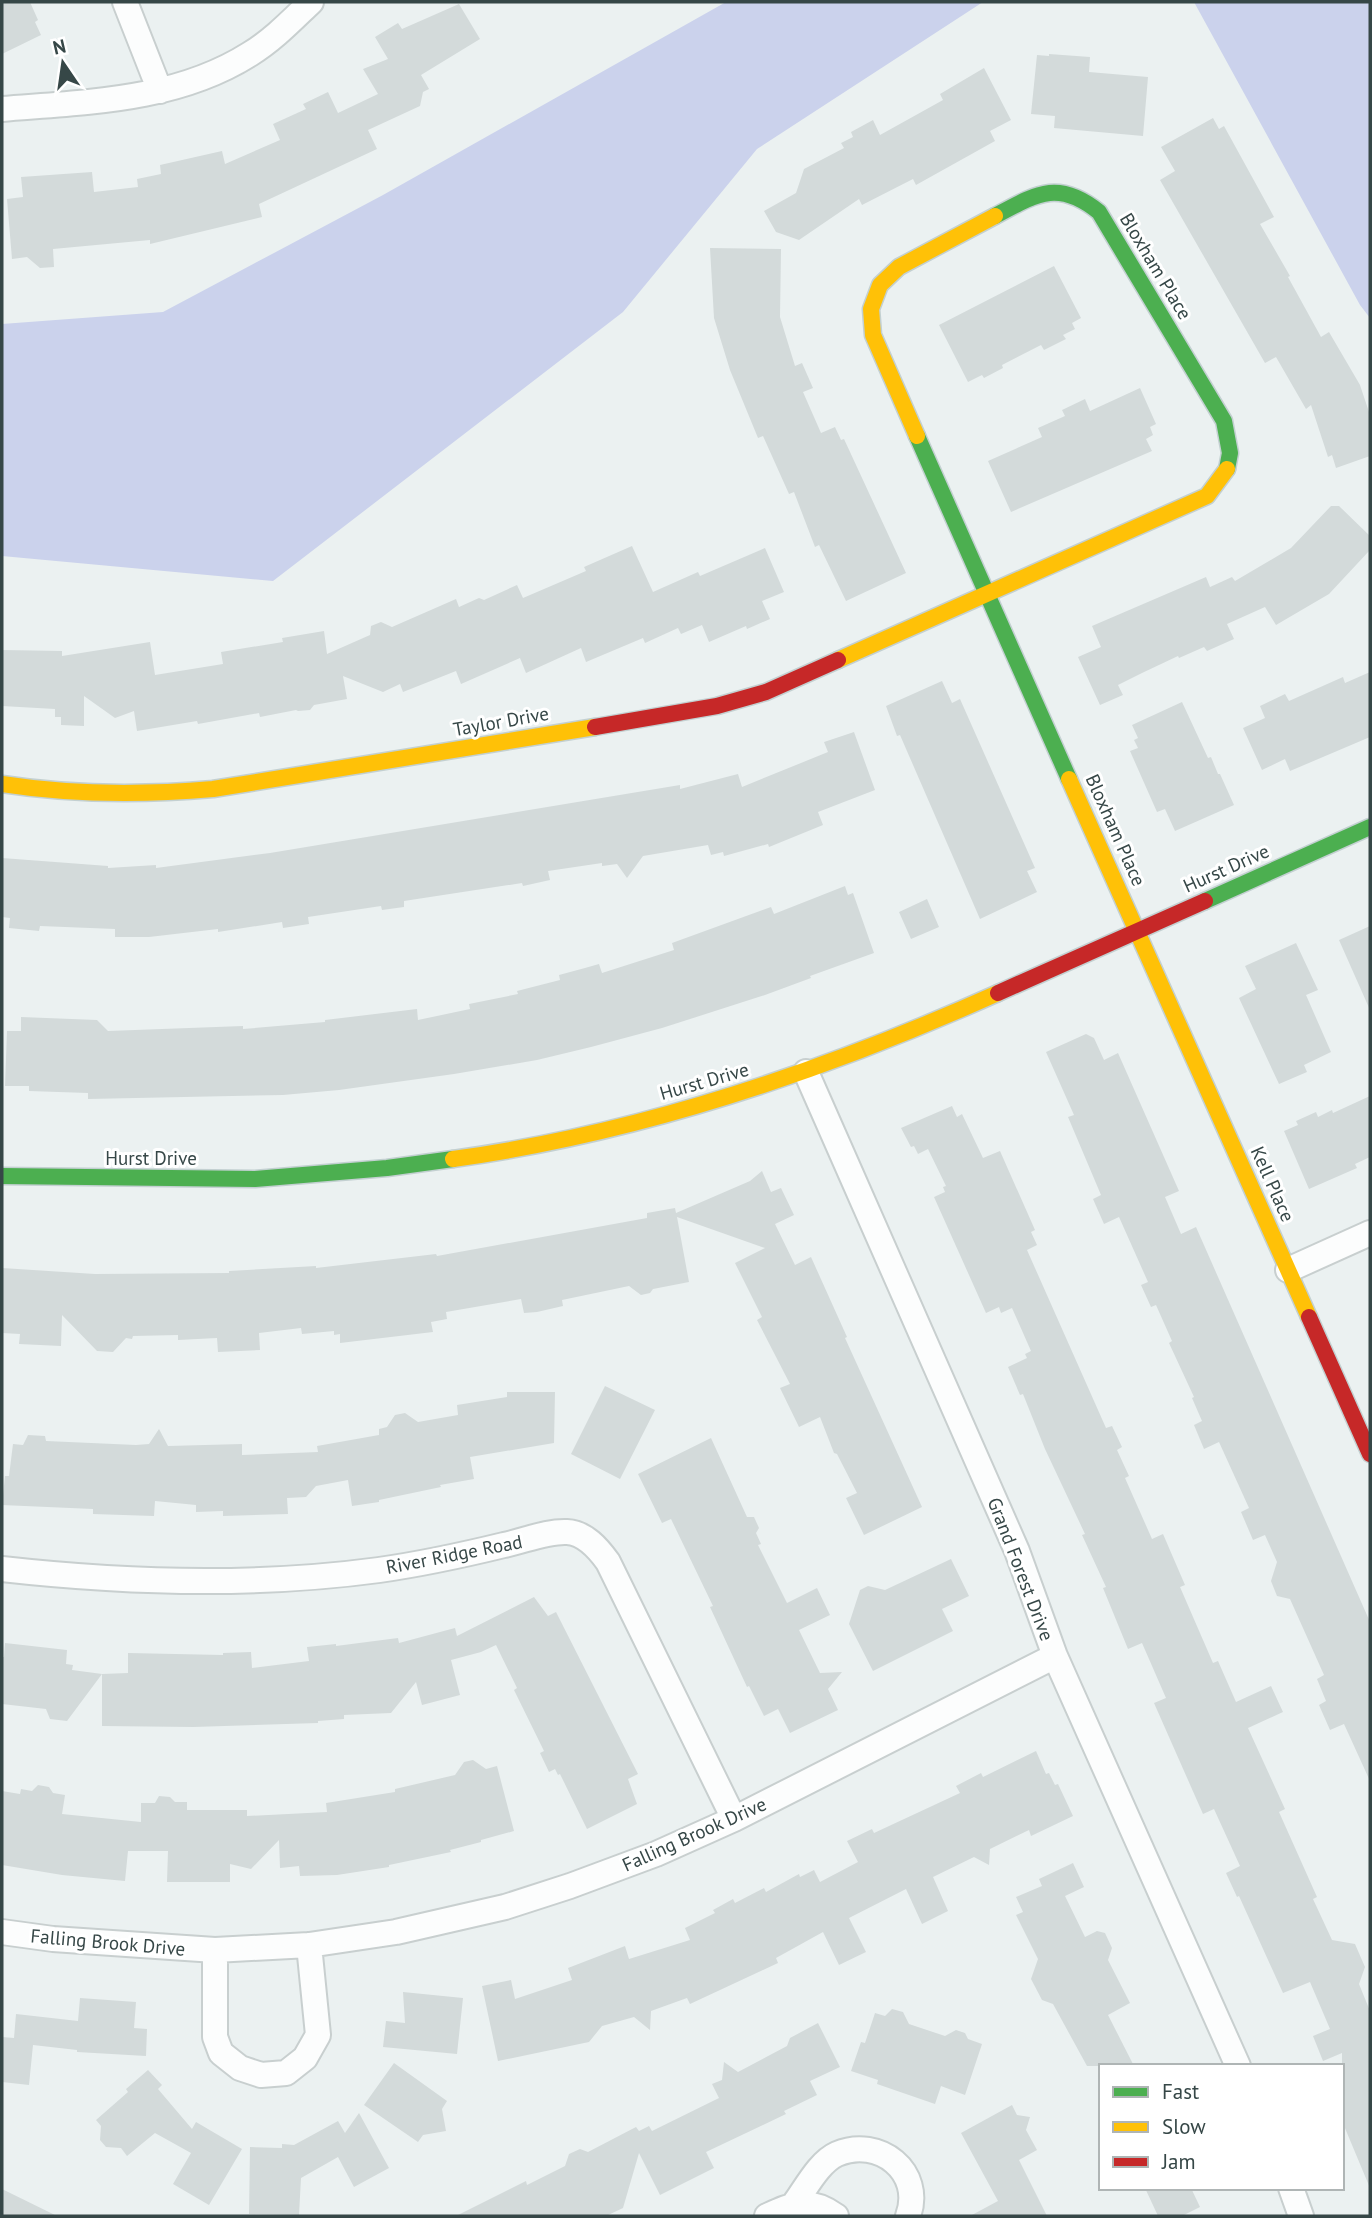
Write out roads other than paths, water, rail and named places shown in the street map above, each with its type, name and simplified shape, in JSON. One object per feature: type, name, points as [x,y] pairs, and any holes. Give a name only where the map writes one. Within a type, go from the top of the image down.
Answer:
[{"type":"street","points":[[125,2],[160,91]]},
{"type":"street","points":[[2,109],[111,100],[160,91],[215,73],[251,54],[279,33],[311,2]]},
{"type":"street","name":"Bloxham Place","points":[[986,595],[1208,496],[1230,466],[1230,442],[1224,421],[1107,224],[1099,212],[1083,200],[1063,192],[1033,196],[899,267],[880,285],[871,309],[873,335],[986,595],[1138,930]]},
{"type":"street","name":"Taylor Drive","points":[[2,784],[41,791],[92,795],[188,793],[244,786],[717,706],[766,692],[986,595]]},
{"type":"street","name":"Hurst Drive","points":[[2,1176],[255,1179],[440,1162],[588,1134],[746,1092],[806,1072],[989,998],[1370,827]]},
{"type":"street","name":"Kell Place","points":[[1138,930],[1370,1454]]},
{"type":"street","name":"Grand Forest Drive","points":[[806,1072],[1017,1551],[1055,1656],[1237,2064]]},
{"type":"street","points":[[1288,1270],[1370,1233]]},
{"type":"street","name":"River Ridge Road","points":[[2,1569],[130,1581],[277,1579],[379,1570],[553,1533],[580,1534],[601,1551],[608,1562],[734,1819]]},
{"type":"street","name":"Falling Brook Drive","points":[[2,1932],[53,1939],[215,1951],[309,1945],[396,1932],[505,1907],[656,1854],[734,1819],[1055,1656]]},
{"type":"street","points":[[215,1951],[215,2036],[222,2053],[240,2068],[261,2075],[286,2073],[305,2058],[317,2035],[309,1945]]},
{"type":"street","points":[[794,2204],[822,2165],[834,2155],[859,2149],[882,2154],[900,2167],[907,2178],[912,2195],[908,2216]]},
{"type":"street","points":[[1292,2190],[1301,2216]]},
{"type":"street","points":[[766,2216],[794,2204],[813,2204],[836,2216]]}]
